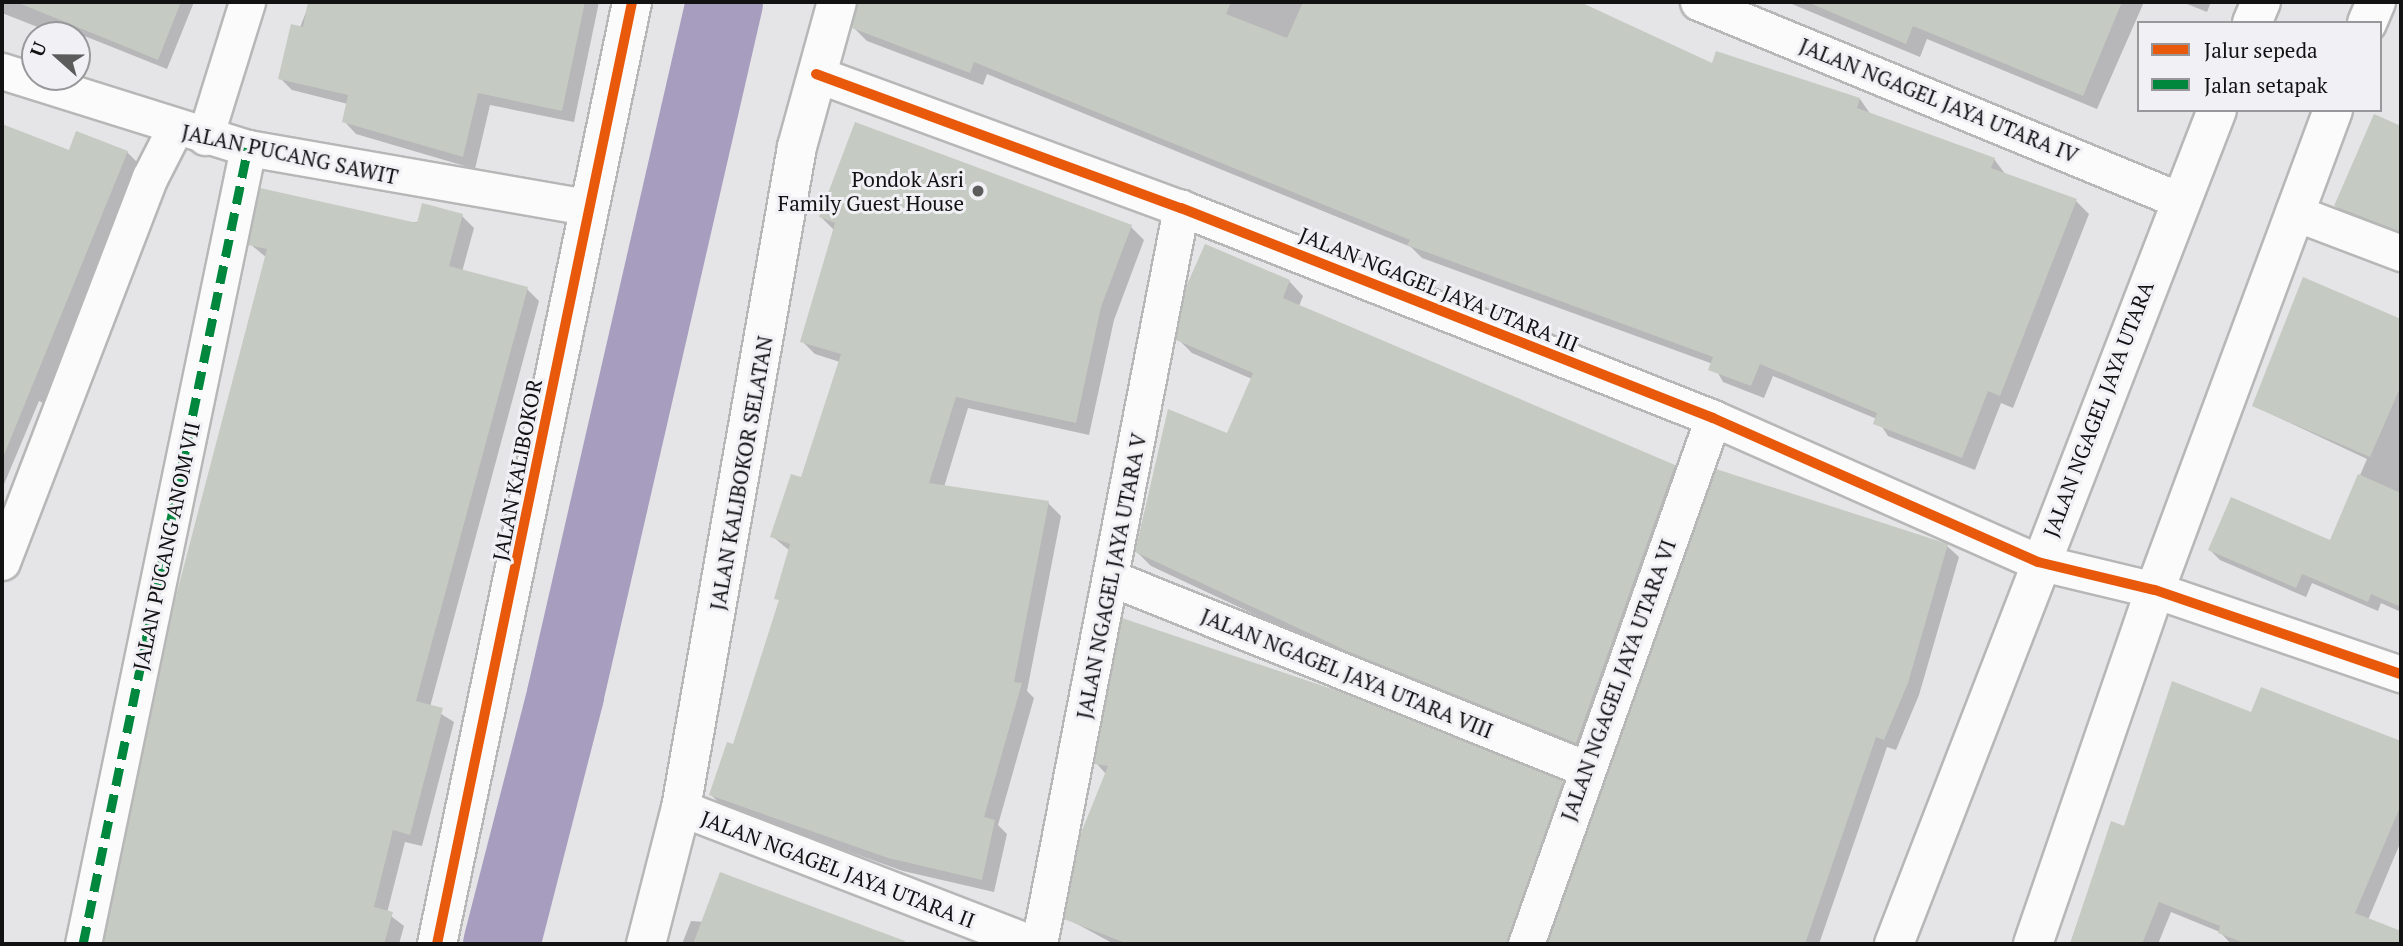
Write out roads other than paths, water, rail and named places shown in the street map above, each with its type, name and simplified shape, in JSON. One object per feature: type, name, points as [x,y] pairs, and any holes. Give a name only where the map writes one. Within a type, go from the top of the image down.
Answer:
[{"type":"street","points":[[2,562],[150,177],[190,134],[247,2]]},
{"type":"street","name":"JALAN KALIBOKOR","points":[[437,944],[484,735],[585,207],[632,2]]},
{"type":"street","name":"JALAN KALIBOKOR SELATAN","points":[[646,944],[681,808],[797,148],[837,2]]},
{"type":"street","name":"JALAN NGAGEL JAYA UTARA IV","points":[[1698,2],[2179,200]]},
{"type":"street","points":[[2253,21],[2261,2]]},
{"type":"street","points":[[2368,21],[2376,2]]},
{"type":"street","name":"JALAN PUCANG SAWIT","points":[[2,71],[190,134],[248,149],[585,207]]},
{"type":"street","name":"JALAN NGAGEL JAYA UTARA III","points":[[816,74],[1181,208],[1713,418],[2038,562],[2155,590],[2401,674]]},
{"type":"street","name":"JALAN NGAGEL JAYA UTARA","points":[[1894,944],[2038,562],[2179,200],[2216,112]]},
{"type":"street","points":[[2033,944],[2155,590],[2332,112]]},
{"type":"street","name":"JALAN PUCANG ANOM VII","points":[[83,944],[248,149]]},
{"type":"street","name":"JALAN NGAGEL JAYA UTARA V","points":[[1040,944],[1181,208]]},
{"type":"street","points":[[2293,212],[2401,253]]},
{"type":"street","name":"JALAN NGAGEL JAYA UTARA VI","points":[[1526,944],[1584,768],[1713,418]]},
{"type":"street","name":"JALAN NGAGEL JAYA UTARA VIII","points":[[1111,578],[1584,768]]},
{"type":"street","name":"JALAN NGAGEL JAYA UTARA II","points":[[681,808],[1034,944]]},
{"type":"waterway","points":[[501,944],[565,694],[724,2]]},
{"type":"place","name":"Pondok Asri Family Guest House","points":[[978,191]]}]
